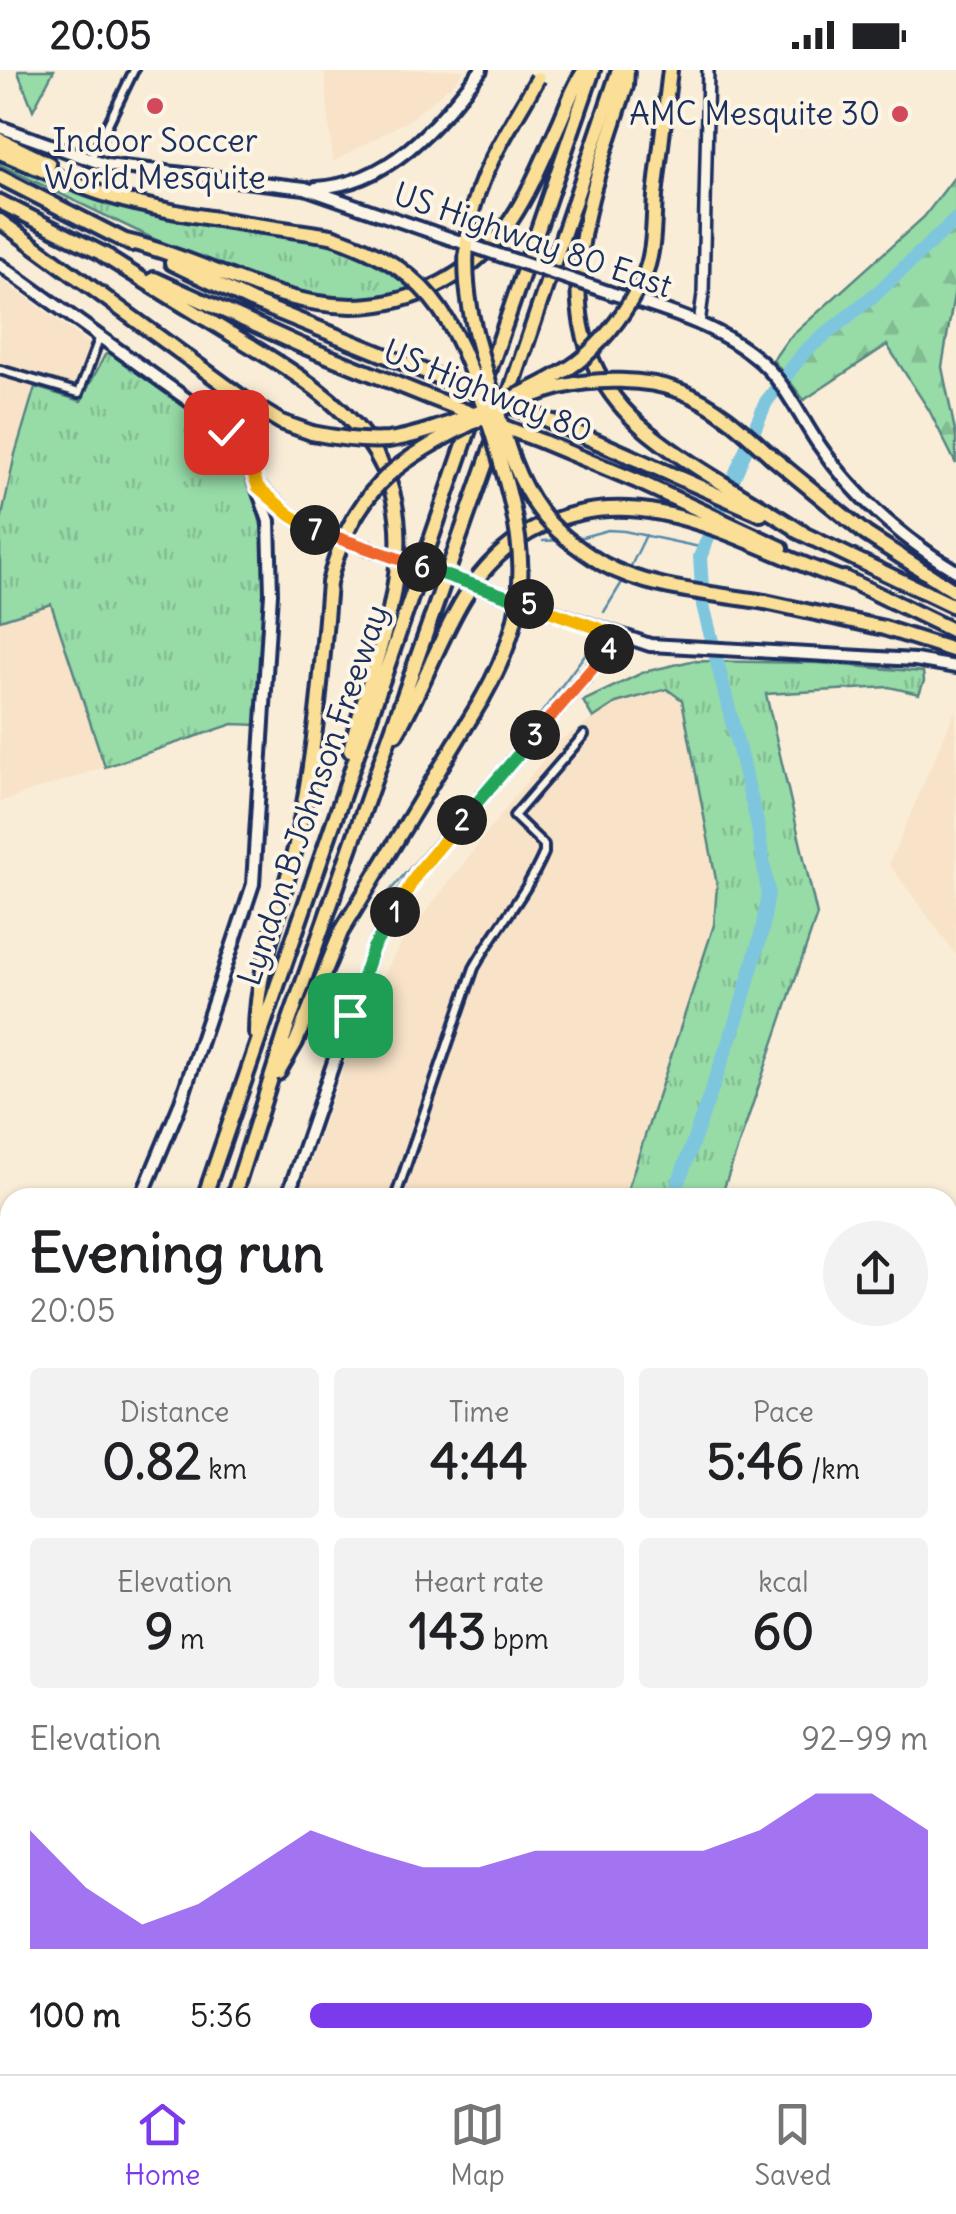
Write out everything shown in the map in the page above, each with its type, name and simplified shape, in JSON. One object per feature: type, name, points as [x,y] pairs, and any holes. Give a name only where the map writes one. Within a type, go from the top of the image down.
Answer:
[{"type":"highway","points":[[126,241],[310,304],[359,307],[412,296],[467,267],[500,234],[526,196],[585,70]]},
{"type":"highway","name":"Lyndon B Johnson Freeway","points":[[207,1188],[593,70]]},
{"type":"highway","points":[[623,70],[626,86],[581,235],[576,274],[580,314],[590,351],[618,401],[646,430],[752,505],[956,608]]},
{"type":"highway","name":"Lyndon B Johnson Freeway","points":[[237,1188],[380,762],[623,70]]},
{"type":"highway","points":[[0,221],[281,422],[356,440],[421,434],[562,372],[584,357],[614,326],[645,274],[652,250],[670,70]]},
{"type":"highway","points":[[540,74],[480,187],[465,258],[474,336],[516,470],[540,512],[566,538],[608,566],[665,585],[884,628],[956,651]]},
{"type":"highway","points":[[0,140],[158,208]]},
{"type":"highway","points":[[0,152],[91,189],[158,208],[237,224],[331,236],[385,258],[410,276],[436,303],[468,358],[514,506],[521,588],[512,634],[482,699],[341,932],[296,1042],[264,1099]]},
{"type":"highway","name":"US Highway 80","points":[[0,177],[251,301],[752,505]]},
{"type":"highway","name":"US Highway 80","points":[[0,202],[300,346],[541,441],[693,513]]},
{"type":"highway","points":[[103,254],[316,386],[357,425],[381,466],[394,509],[398,565],[390,610],[330,830]]},
{"type":"highway","points":[[256,1045],[256,1000],[297,840],[310,772],[329,583],[337,550],[358,508],[403,461],[471,425],[559,387],[634,382],[682,391],[728,418],[866,534],[956,592]]},
{"type":"highway","points":[[380,762],[421,692],[463,598],[477,578],[509,546],[551,521],[596,508],[693,513],[802,566],[852,582],[956,632]]},
{"type":"main road","points":[[304,188],[342,186],[378,172],[413,148],[482,70]]},
{"type":"main road","name":"US Highway 80 East","points":[[0,126],[91,160],[123,167],[304,188],[700,324],[750,353],[773,375],[816,441],[860,495],[906,537],[956,571]]},
{"type":"main road","points":[[0,265],[213,418],[239,448],[258,487],[290,515],[315,530],[620,636],[670,647],[914,660],[956,667]]},
{"type":"main road","name":"Lyndon B Johnson Freeway","points":[[145,1188],[180,1107],[254,884],[271,593],[269,521],[258,487]]},
{"type":"main road","points":[[290,1188],[373,948],[418,872],[620,636]]},
{"type":"street","points":[[91,160],[134,70]]},
{"type":"street","points":[[700,324],[708,70]]},
{"type":"street","points":[[0,370],[79,393],[99,339]]},
{"type":"street","points":[[398,1188],[474,968],[487,944],[522,899],[544,853],[544,845],[514,816],[584,734]]},
{"type":"shaded area","points":[[324,70],[464,70],[412,118],[333,162]]},
{"type":"shaded area","points":[[0,278],[105,355],[81,401],[35,388],[15,454],[0,526]]},
{"type":"shaded area","points":[[51,603],[105,767],[0,802],[0,620]]},
{"type":"shaded area","points":[[667,689],[682,700],[717,885],[714,925],[629,1188],[301,1188],[361,1018],[398,948],[555,744],[616,703]]},
{"type":"shaded area","points":[[956,708],[956,955],[889,864]]},
{"type":"green space","points":[[54,70],[33,110],[18,72]]},
{"type":"green space","points":[[0,157],[153,213],[211,225],[326,239],[384,263],[416,289],[393,298],[327,302],[262,285],[183,253],[0,165]]},
{"type":"green space","points":[[956,175],[956,283],[942,367],[956,436],[956,464],[929,410],[887,345],[804,400],[773,360],[787,340],[924,217]]},
{"type":"green space","points":[[110,352],[186,405],[209,425],[235,457],[252,492],[262,529],[266,606],[258,725],[233,724],[105,767],[51,604],[0,620],[0,526],[15,454],[35,387],[81,401]]},
{"type":"green space","points":[[691,661],[818,663],[923,672],[919,694],[889,687],[766,694],[817,915],[724,1188],[628,1188],[714,925],[717,885],[682,700],[667,689],[616,703],[593,718],[583,701],[644,672]]},
{"type":"waterway","points":[[677,1188],[738,1016],[762,931],[768,892],[757,822],[703,605],[700,557],[766,402],[805,351],[878,292],[956,219]]},
{"type":"waterway","points":[[575,539],[608,530],[624,531],[704,548]]},
{"type":"waterway","points":[[630,568],[646,535]]},
{"type":"waterway","points":[[543,541],[562,540]]},
{"type":"waterway","points":[[604,612],[624,579]]},
{"type":"waterway","points":[[389,892],[519,743],[586,653],[595,634]]},
{"type":"place","name":"Indoor Soccer World Mesquite","points":[[155,106]]},
{"type":"place","name":"AMC Mesquite 30","points":[[900,114]]},
{"type":"route","points":[[226,432],[250,464],[258,487],[302,524],[620,636],[418,872],[373,948],[350,1015]]}]
